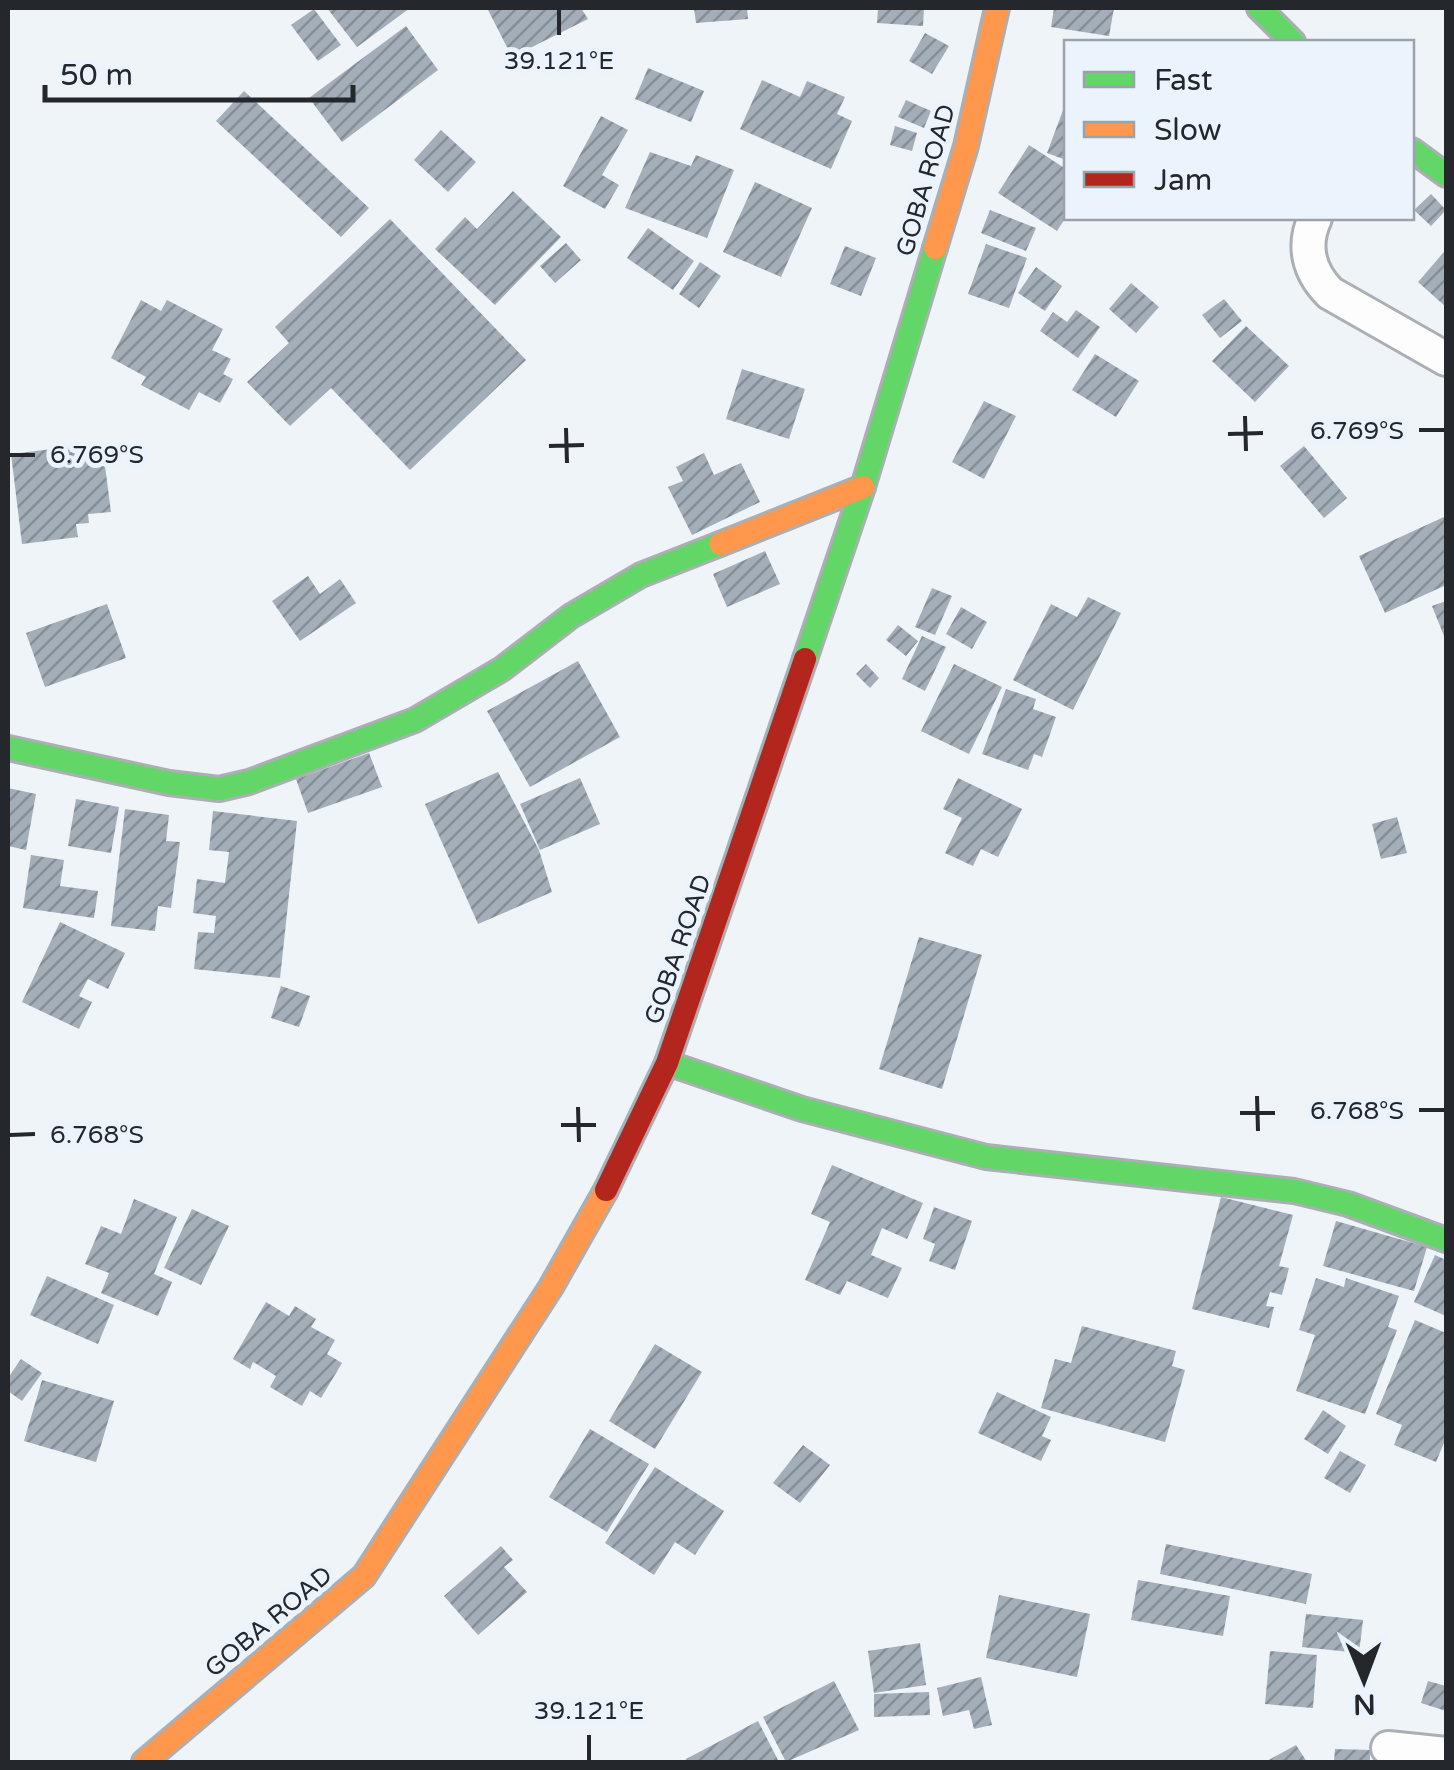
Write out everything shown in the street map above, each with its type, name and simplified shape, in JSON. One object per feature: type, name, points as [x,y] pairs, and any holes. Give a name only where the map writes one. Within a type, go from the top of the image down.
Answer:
[{"type":"main road","name":"GOBA ROAD","points":[[144,1762],[364,1576],[551,1287],[607,1188],[667,1063],[864,487],[966,146],[997,8]]},
{"type":"main road","points":[[1259,8],[1292,40]]},
{"type":"main road","points":[[1414,151],[1446,175]]},
{"type":"main road","points":[[8,748],[209,789],[249,782],[415,720],[502,670],[572,616],[642,575],[864,487]]},
{"type":"main road","points":[[667,1063],[802,1109],[986,1156],[1294,1191],[1348,1204],[1446,1240]]},
{"type":"street","points":[[1314,220],[1308,246],[1317,280],[1330,293],[1446,359]]},
{"type":"street","points":[[1388,1748],[1446,1754]]},
{"type":"building","points":[[327,8],[410,8],[357,47]]},
{"type":"building","points":[[487,8],[581,8],[588,19],[512,57]]},
{"type":"building","points":[[694,8],[747,8],[748,19],[696,23]]},
{"type":"building","points":[[878,8],[924,8],[923,26],[877,23]]},
{"type":"building","points":[[1054,8],[1114,8],[1109,36],[1051,27]]},
{"type":"building","points":[[314,9],[341,45],[318,61],[291,25]]},
{"type":"building","points":[[406,26],[438,70],[342,142],[309,98]]},
{"type":"building","points":[[925,33],[949,46],[932,74],[909,61]]},
{"type":"building","points":[[648,68],[704,91],[691,122],[635,99]]},
{"type":"building","points":[[762,80],[800,97],[807,81],[845,97],[837,114],[852,121],[831,169],[740,129]]},
{"type":"building","points":[[244,91],[369,208],[341,237],[216,121]]},
{"type":"building","points":[[906,100],[931,111],[924,128],[898,117]]},
{"type":"building","points":[[1064,107],[1064,159],[1047,153]]},
{"type":"building","points":[[601,116],[628,130],[602,175],[619,185],[605,209],[563,186]]},
{"type":"building","points":[[895,126],[917,133],[912,151],[890,145]]},
{"type":"building","points":[[441,130],[476,162],[448,192],[414,160]]},
{"type":"building","points":[[1029,145],[1064,168],[1064,220],[1057,231],[998,193]]},
{"type":"building","points":[[650,152],[691,166],[696,155],[734,170],[707,238],[625,208]]},
{"type":"building","points":[[755,182],[812,208],[781,277],[723,252]]},
{"type":"building","points":[[513,191],[561,237],[495,305],[435,249],[465,217],[477,229]]},
{"type":"building","points":[[1431,194],[1446,210],[1431,226],[1414,210]]},
{"type":"building","points":[[990,210],[1036,228],[1026,251],[981,233]]},
{"type":"building","points":[[390,219],[526,360],[410,470],[331,388],[290,426],[247,382],[289,343],[275,327]]},
{"type":"building","points":[[648,228],[694,261],[673,290],[627,258]]},
{"type":"building","points":[[566,243],[581,260],[555,283],[540,266]]},
{"type":"building","points":[[986,244],[1027,258],[1009,308],[968,294]]},
{"type":"building","points":[[845,246],[876,258],[861,296],[830,284]]},
{"type":"building","points":[[1446,254],[1446,307],[1418,282]]},
{"type":"building","points":[[700,262],[721,276],[699,308],[679,294]]},
{"type":"building","points":[[1036,267],[1062,286],[1045,311],[1018,293]]},
{"type":"building","points":[[1131,283],[1159,307],[1136,333],[1109,309]]},
{"type":"building","points":[[1224,299],[1242,321],[1220,338],[1202,315]]},
{"type":"building","points":[[141,300],[161,311],[167,300],[223,329],[212,350],[231,359],[223,374],[233,379],[220,403],[199,392],[189,410],[141,385],[146,377],[111,358]]},
{"type":"building","points":[[1076,310],[1100,327],[1078,358],[1040,331],[1053,312],[1067,322]]},
{"type":"building","points":[[1246,326],[1289,366],[1255,402],[1212,361]]},
{"type":"building","points":[[1095,354],[1139,381],[1116,417],[1072,390]]},
{"type":"building","points":[[742,369],[805,389],[789,439],[726,419]]},
{"type":"building","points":[[984,401],[1016,416],[984,479],[952,462]]},
{"type":"building","points":[[102,443],[111,512],[88,514],[89,523],[76,524],[78,537],[22,544],[11,454]]},
{"type":"building","points":[[1304,446],[1347,498],[1324,518],[1280,466]]},
{"type":"building","points":[[704,453],[714,475],[741,463],[760,502],[692,535],[668,487],[683,481],[676,467]]},
{"type":"building","points":[[1446,516],[1446,585],[1385,613],[1359,556]]},
{"type":"building","points":[[765,551],[780,584],[727,607],[713,574]]},
{"type":"building","points":[[308,576],[320,594],[340,579],[356,603],[300,641],[272,601]]},
{"type":"building","points":[[932,588],[952,596],[935,635],[915,627]]},
{"type":"building","points":[[1088,597],[1121,613],[1073,710],[1013,680],[1051,604],[1077,617]]},
{"type":"building","points":[[1446,601],[1446,641],[1432,606]]},
{"type":"building","points":[[107,604],[126,658],[45,687],[26,633]]},
{"type":"building","points":[[961,607],[987,622],[972,649],[946,634]]},
{"type":"building","points":[[898,625],[918,641],[906,656],[886,640]]},
{"type":"building","points":[[922,636],[946,647],[925,691],[902,679]]},
{"type":"building","points":[[578,661],[620,737],[530,787],[487,711]]},
{"type":"building","points":[[866,664],[879,678],[870,688],[856,674]]},
{"type":"building","points":[[954,664],[1002,687],[969,754],[921,731]]},
{"type":"building","points":[[1006,689],[1036,699],[1033,709],[1056,717],[1042,757],[1034,754],[1028,770],[982,754]]},
{"type":"building","points":[[369,753],[382,787],[308,813],[296,779]]},
{"type":"building","points":[[498,772],[539,850],[552,892],[478,924],[425,804]]},
{"type":"building","points":[[580,778],[600,824],[540,850],[520,804]]},
{"type":"building","points":[[958,778],[1022,809],[998,857],[981,849],[973,866],[945,853],[962,818],[943,809]]},
{"type":"building","points":[[8,788],[36,794],[26,850],[8,846]]},
{"type":"building","points":[[76,799],[119,807],[111,853],[68,846]]},
{"type":"building","points":[[125,809],[169,815],[166,841],[180,842],[171,908],[158,906],[155,931],[111,926]]},
{"type":"building","points":[[213,811],[297,821],[280,978],[194,969],[198,932],[214,933],[216,916],[193,913],[197,879],[225,883],[229,852],[209,850]]},
{"type":"building","points":[[1397,817],[1407,853],[1381,859],[1372,824]]},
{"type":"building","points":[[31,855],[64,860],[60,886],[98,891],[94,918],[23,908]]},
{"type":"building","points":[[60,922],[125,953],[108,989],[88,979],[79,996],[92,1002],[79,1029],[22,1002]]},
{"type":"building","points":[[919,937],[982,955],[942,1089],[879,1069]]},
{"type":"building","points":[[281,986],[310,996],[299,1027],[271,1018]]},
{"type":"building","points":[[832,1165],[923,1203],[907,1239],[882,1228],[871,1255],[902,1268],[888,1298],[847,1281],[840,1295],[805,1280],[830,1222],[811,1214]]},
{"type":"building","points":[[1221,1197],[1293,1215],[1279,1266],[1289,1268],[1282,1295],[1270,1292],[1266,1306],[1274,1307],[1269,1328],[1192,1309]]},
{"type":"building","points":[[134,1199],[177,1217],[154,1274],[172,1282],[158,1316],[101,1293],[109,1273],[85,1264],[101,1226],[121,1234]]},
{"type":"building","points":[[934,1207],[972,1221],[955,1270],[929,1261],[935,1244],[923,1239]]},
{"type":"building","points":[[192,1209],[229,1226],[201,1285],[164,1268]]},
{"type":"building","points":[[1336,1221],[1427,1247],[1414,1291],[1323,1266]]},
{"type":"building","points":[[1435,1255],[1446,1260],[1446,1316],[1414,1302]]},
{"type":"building","points":[[47,1276],[114,1305],[98,1344],[30,1315]]},
{"type":"building","points":[[1316,1278],[1344,1287],[1346,1278],[1399,1296],[1388,1327],[1397,1330],[1365,1414],[1296,1391],[1315,1335],[1299,1330]]},
{"type":"building","points":[[266,1302],[289,1316],[295,1306],[316,1319],[311,1327],[335,1340],[327,1354],[342,1363],[321,1398],[310,1391],[302,1406],[270,1387],[276,1376],[253,1362],[250,1369],[233,1359]]},
{"type":"building","points":[[1415,1320],[1446,1333],[1446,1438],[1436,1462],[1394,1445],[1402,1425],[1376,1414]]},
{"type":"building","points":[[1082,1326],[1176,1351],[1172,1366],[1185,1370],[1165,1442],[1041,1408],[1055,1359],[1071,1363]]},
{"type":"building","points":[[655,1344],[702,1372],[655,1449],[609,1421]]},
{"type":"building","points":[[21,1359],[42,1373],[22,1401],[8,1391],[8,1378]]},
{"type":"building","points":[[42,1380],[114,1401],[96,1462],[24,1441]]},
{"type":"building","points":[[997,1392],[1051,1417],[1042,1436],[1051,1440],[1041,1461],[978,1433]]},
{"type":"building","points":[[1323,1410],[1346,1426],[1328,1454],[1304,1439]]},
{"type":"building","points":[[590,1429],[649,1464],[607,1532],[549,1497]]},
{"type":"building","points":[[803,1445],[830,1465],[800,1503],[773,1483]]},
{"type":"building","points":[[1340,1451],[1366,1465],[1350,1493],[1324,1478]]},
{"type":"building","points":[[655,1467],[724,1511],[695,1555],[675,1542],[654,1575],[605,1543]]},
{"type":"building","points":[[1166,1544],[1312,1574],[1306,1604],[1160,1574]]},
{"type":"building","points":[[501,1546],[513,1560],[504,1567],[527,1592],[478,1635],[444,1596]]},
{"type":"building","points":[[1138,1580],[1230,1596],[1223,1636],[1131,1620]]},
{"type":"building","points":[[999,1595],[1090,1614],[1077,1677],[986,1658]]},
{"type":"building","points":[[1306,1614],[1363,1620],[1359,1653],[1302,1647]]},
{"type":"building","points":[[920,1643],[926,1685],[874,1693],[868,1651]]},
{"type":"building","points":[[1270,1651],[1317,1655],[1313,1708],[1265,1704]]},
{"type":"building","points":[[981,1677],[992,1725],[974,1729],[969,1710],[943,1716],[937,1688]]},
{"type":"building","points":[[834,1681],[859,1730],[786,1762],[763,1717]]},
{"type":"building","points":[[1428,1681],[1446,1686],[1446,1711],[1421,1703]]},
{"type":"building","points":[[929,1692],[930,1715],[874,1717],[874,1694]]},
{"type":"building","points":[[758,1721],[779,1762],[686,1759]]},
{"type":"building","points":[[1296,1745],[1307,1762],[1265,1762]]},
{"type":"building","points":[[1335,1749],[1370,1750],[1370,1762],[1334,1762]]},
{"type":"traffic: fast","points":[[1259,8],[1291,40]]},
{"type":"traffic: fast","points":[[1414,151],[1446,175]]},
{"type":"traffic: fast","points":[[805,659],[863,487],[935,248]]},
{"type":"traffic: fast","points":[[8,748],[169,783],[219,789],[249,782],[415,720],[502,669],[571,616],[641,575],[720,544]]},
{"type":"traffic: fast","points":[[667,1063],[802,1109],[986,1157],[1294,1191],[1348,1204],[1446,1240]]},
{"type":"traffic: slow","points":[[935,248],[966,146],[997,8]]},
{"type":"traffic: slow","points":[[720,544],[863,487]]},
{"type":"traffic: slow","points":[[144,1762],[364,1576],[551,1287],[606,1190]]},
{"type":"traffic: jam","points":[[606,1190],[667,1063],[805,659]]}]
